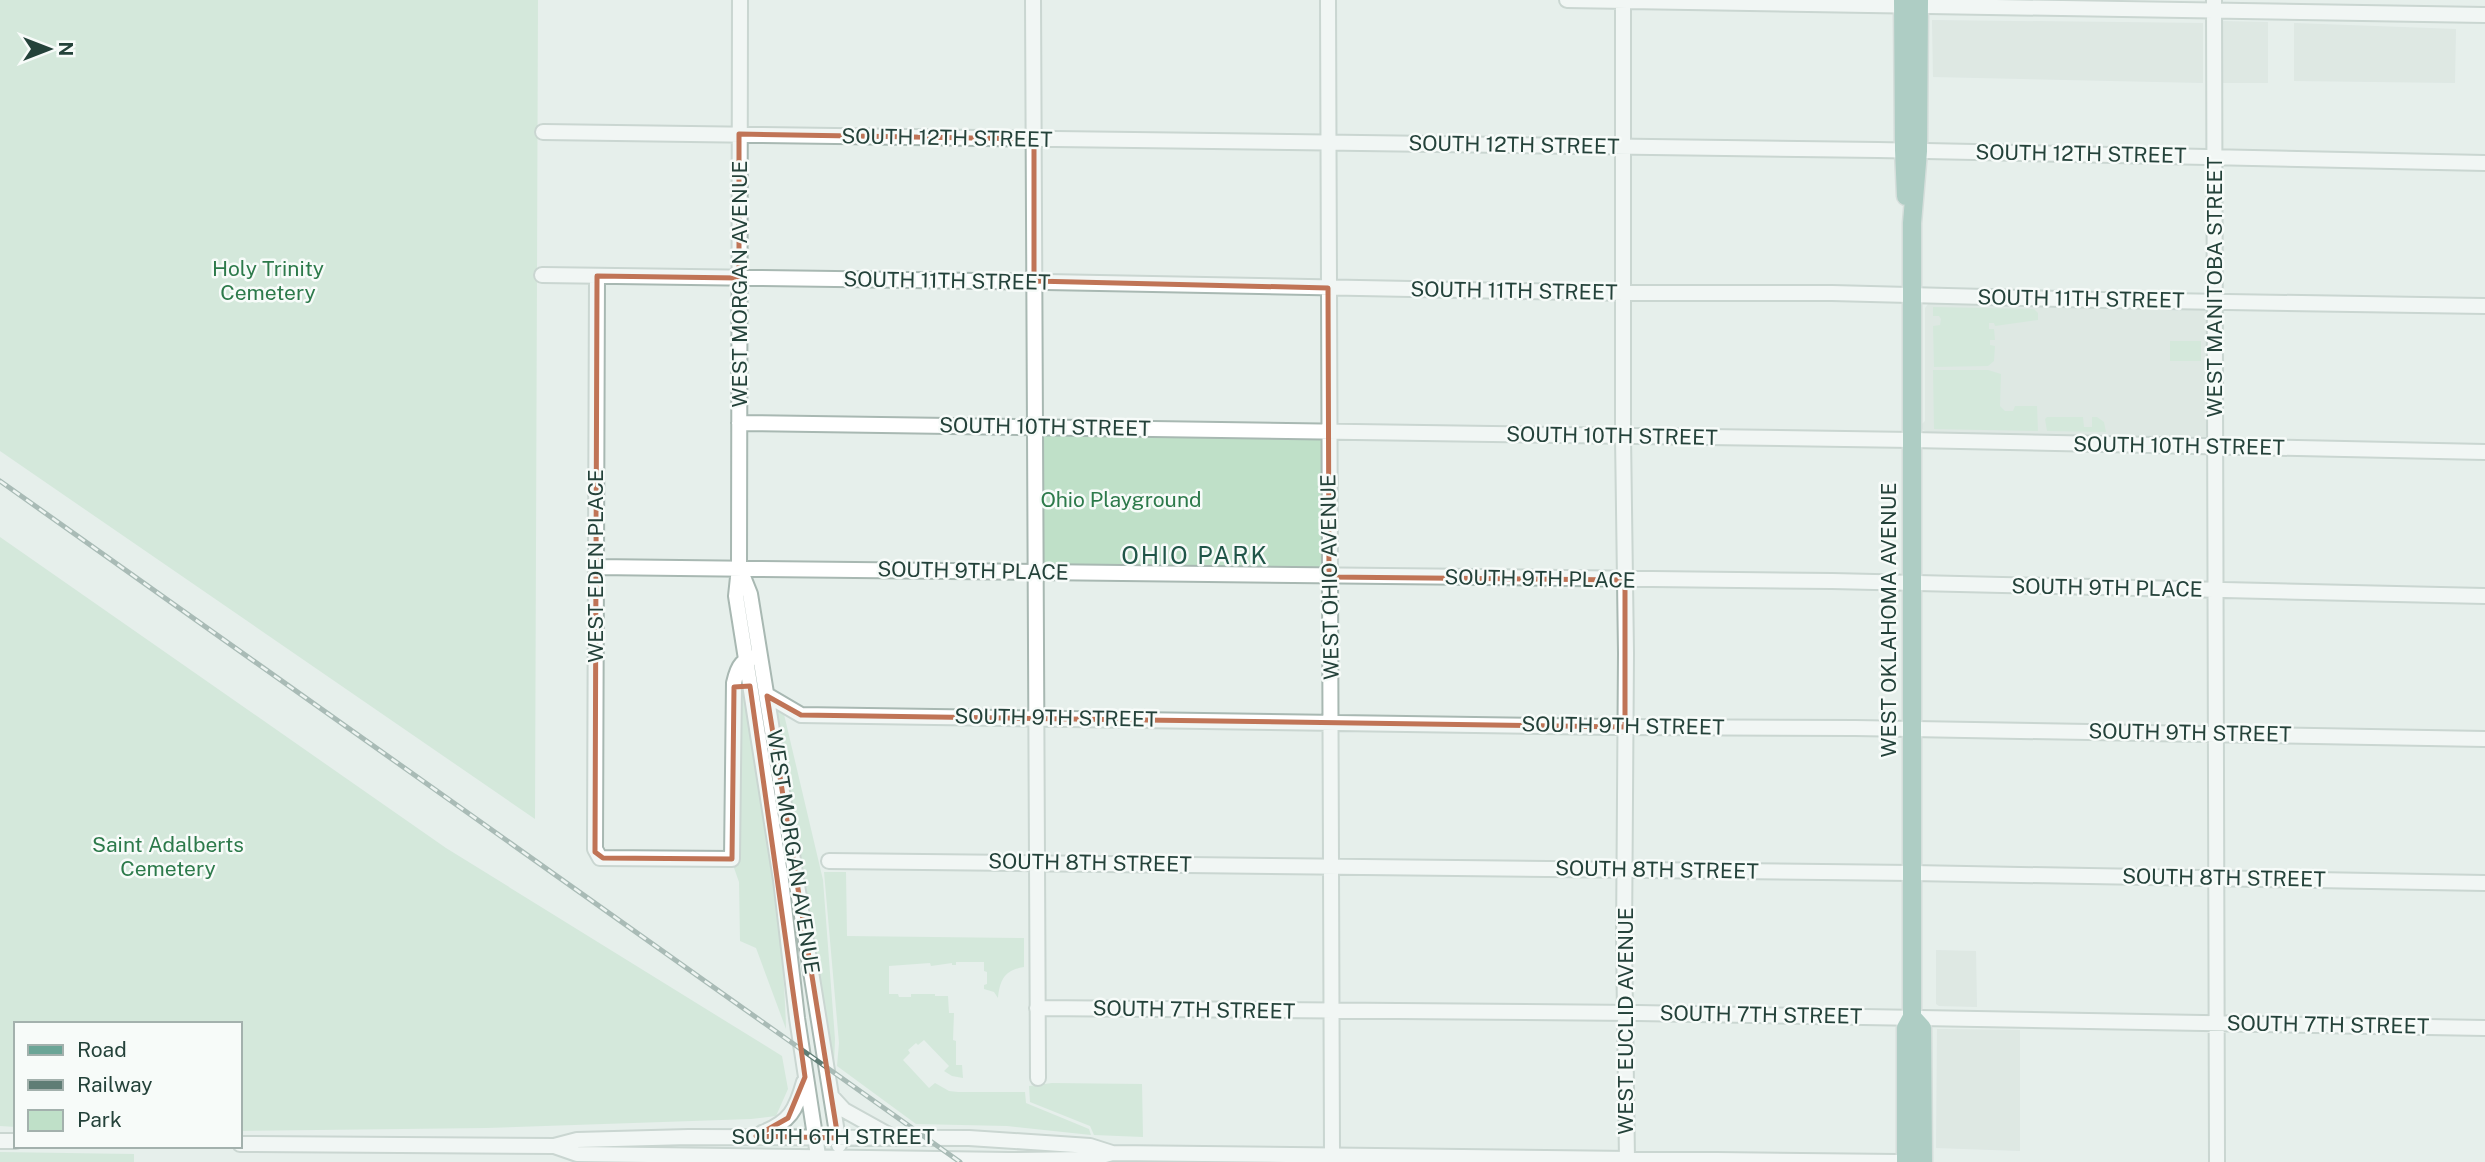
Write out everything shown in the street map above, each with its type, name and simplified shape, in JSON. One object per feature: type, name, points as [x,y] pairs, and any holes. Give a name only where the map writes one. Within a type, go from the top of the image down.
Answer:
[{"type":"main road","name":"WEST OKLAHOMA AVENUE","points":[[1906,1162],[1906,1028],[1912,1017],[1912,223],[1906,194],[1911,151],[1911,3]]},
{"type":"main road","name":"WEST OKLAHOMA AVENUE","points":[[1912,1017],[1922,1028],[1923,1162]]},
{"type":"street","name":"WEST MORGAN AVENUE","points":[[740,0],[739,568],[750,594],[753,657],[806,1077],[819,1159]]},
{"type":"street","points":[[1033,0],[1038,1078]]},
{"type":"street","name":"WEST OHIO AVENUE","points":[[1328,0],[1332,1155]]},
{"type":"street","points":[[1567,0],[2214,5],[2485,15]]},
{"type":"street","name":"WEST EUCLID AVENUE","points":[[1623,1],[1627,1160]]},
{"type":"street","name":"WEST MANITOBA STREET","points":[[2214,5],[2217,1162]]},
{"type":"street","name":"SOUTH 12TH STREET","points":[[543,132],[1623,146],[2485,163]]},
{"type":"street","name":"SOUTH 11TH STREET","points":[[542,275],[1623,293],[1832,293],[2485,306]]},
{"type":"street","name":"WEST EDEN PLACE","points":[[597,276],[595,849],[598,856],[732,859],[734,683],[737,666],[753,657]]},
{"type":"street","name":"SOUTH 10TH STREET","points":[[740,423],[1912,440],[2485,452]]},
{"type":"street","name":"SOUTH 9TH PLACE","points":[[596,566],[1844,582],[2485,596]]},
{"type":"street","name":"WEST MORGAN AVENUE","points":[[753,657],[767,695],[841,1159]]},
{"type":"street","name":"SOUTH 9TH STREET","points":[[767,695],[801,715],[1625,727],[1912,728],[2485,739]]},
{"type":"street","name":"SOUTH 8TH STREET","points":[[829,861],[1912,873],[2485,883]]},
{"type":"street","name":"SOUTH 7TH STREET","points":[[1037,1008],[1625,1013],[2485,1028]]},
{"type":"street","points":[[756,1136],[777,1127],[788,1118],[797,1105],[806,1077]]},
{"type":"street","points":[[832,1097],[844,1110],[894,1137]]},
{"type":"street","name":"SOUTH 6TH STREET","points":[[242,1144],[444,1154],[554,1146],[577,1140],[756,1136],[894,1137],[1040,1142],[1090,1146],[1113,1153]]},
{"type":"street","name":"SOUTH 6TH STREET","points":[[554,1146],[577,1154],[885,1160],[1089,1159],[1113,1153],[1897,1162]]},
{"type":"highlighted area","points":[[739,134],[1034,139],[1034,281],[1328,288],[1329,577],[1625,580],[1625,727],[801,715],[767,696],[838,1138],[756,1136],[788,1118],[805,1077],[750,686],[734,687],[732,859],[603,858],[595,852],[597,276],[739,278]]},
{"type":"shaded area","points":[[1932,20],[2203,23],[2203,83],[1933,77]]},
{"type":"shaded area","points":[[2220,21],[2268,22],[2268,83],[2221,83]]},
{"type":"shaded area","points":[[2294,23],[2456,29],[2455,83],[2294,81]]},
{"type":"shaded area","points":[[1929,303],[2206,309],[2208,438],[1928,433],[1922,429],[1922,424],[1925,421],[1925,308]]},
{"type":"shaded area","points":[[1936,950],[1976,951],[1977,1007],[1936,1004]]},
{"type":"shaded area","points":[[1937,1029],[2020,1030],[2020,1151],[1936,1148]]},
{"type":"green space","name":"Holy Trinity Cemetery","points":[[0,0],[538,0],[535,819],[0,451]]},
{"type":"green space","points":[[1933,307],[2034,309],[2038,313],[2038,320],[1995,326],[1994,323],[1989,323],[1989,329],[1994,329],[1995,340],[1990,340],[1990,345],[1995,346],[1994,361],[1988,366],[1934,367],[1933,326],[1940,325],[1941,319],[1939,316],[1933,316]]},
{"type":"green space","points":[[2170,341],[2201,341],[2201,361],[2170,361]]},
{"type":"green space","points":[[1933,370],[1988,370],[2001,374],[2000,406],[2005,411],[2013,411],[2015,406],[2037,406],[2038,431],[1934,429]]},
{"type":"green space","points":[[2047,417],[2083,417],[2084,427],[2092,427],[2092,417],[2097,417],[2104,422],[2106,432],[2047,431]]},
{"type":"green space","name":"Ohio Playground","points":[[1044,433],[1323,436],[1322,568],[1043,564]]},
{"type":"green space","name":"Saint Adalberts Cemetery","points":[[0,537],[446,848],[782,1056],[788,1089],[776,1116],[751,1119],[486,1128],[242,1131],[242,1022],[14,1022],[14,1127],[0,1126]]},
{"type":"green space","points":[[740,682],[743,682],[770,855],[781,941],[786,1029],[756,948],[740,941],[739,882],[733,865],[740,861]]},
{"type":"green space","points":[[776,705],[783,710],[823,880],[835,1039],[834,1065]]},
{"type":"green space","points":[[824,872],[846,872],[847,936],[1024,938],[1024,967],[1012,970],[1005,976],[998,998],[994,992],[984,989],[987,972],[984,971],[984,962],[889,966],[889,994],[898,994],[899,997],[911,997],[911,994],[948,996],[949,1013],[954,1013],[956,1065],[962,1065],[963,1078],[944,1071],[949,1066],[924,1040],[908,1050],[910,1053],[903,1060],[929,1088],[935,1083],[949,1091],[958,1092],[1025,1092],[1026,1103],[1089,1129],[1091,1135],[1007,1126],[916,1124],[837,1066],[839,1043]]},
{"type":"green space","points":[[1052,1083],[1142,1084],[1143,1137],[1094,1135],[1090,1126],[1030,1102],[1029,1086]]},
{"type":"green space","points":[[0,1152],[134,1154],[134,1162],[0,1162]]},
{"type":"railway","points":[[0,481],[960,1162]]},
{"type":"district","name":"OHIO PARK","points":[[1195,556]]}]
